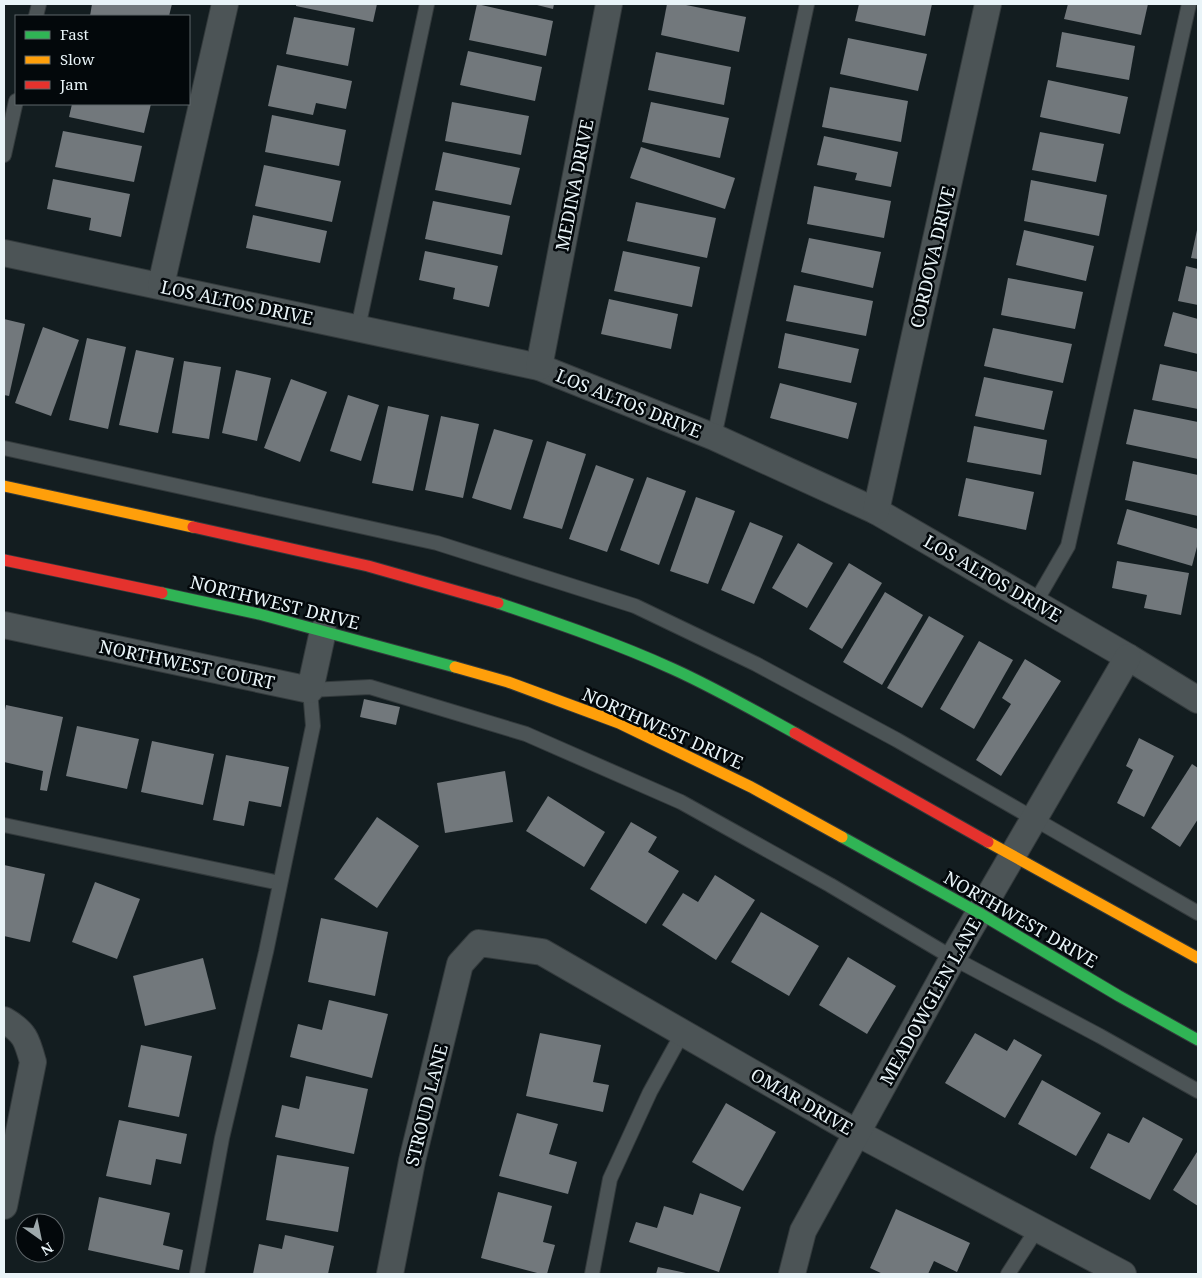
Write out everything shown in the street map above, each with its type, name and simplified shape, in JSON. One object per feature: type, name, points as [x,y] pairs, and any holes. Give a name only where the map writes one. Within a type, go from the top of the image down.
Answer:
[{"type":"main road","points":[[4,486],[312,552],[368,566],[473,595],[582,631],[674,669],[741,704],[1198,958]]},
{"type":"main road","name":"NORTHWEST DRIVE","points":[[4,560],[259,614],[508,682],[619,723],[751,787],[979,913],[1119,996],[1198,1040]]},
{"type":"street","points":[[161,285],[225,4]]},
{"type":"street","name":"MEDINA DRIVE","points":[[539,367],[609,4]]},
{"type":"street","name":"CORDOVA DRIVE","points":[[876,511],[988,4]]},
{"type":"street","name":"LOS ALTOS DRIVE","points":[[4,253],[539,367],[714,437],[876,511],[1128,656],[1198,700]]},
{"type":"street","name":"NORTHWEST COURT","points":[[4,625],[310,690]]},
{"type":"street","points":[[310,690],[323,631]]},
{"type":"street","name":"MEADOWGLEN LANE","points":[[792,1274],[803,1231],[953,958],[1128,656]]},
{"type":"street","name":"OMAR DRIVE","points":[[478,943],[542,952],[857,1134],[1123,1274]]},
{"type":"street","name":"STROUD LANE","points":[[390,1274],[412,1161],[460,964],[478,943]]},
{"type":"street","points":[[4,1020],[10,1023],[27,1039],[33,1062],[4,1206]]},
{"type":"lane","points":[[358,328],[427,4]]},
{"type":"lane","points":[[714,437],[808,4]]},
{"type":"lane","points":[[1034,603],[1068,546],[1188,4]]},
{"type":"lane","points":[[4,155],[15,105]]},
{"type":"lane","points":[[4,448],[436,543],[635,606],[756,664],[897,740],[1198,913]]},
{"type":"lane","points":[[197,1274],[222,1138],[266,952],[313,726],[310,690],[370,687],[526,734],[682,802],[953,958],[1198,1092]]},
{"type":"lane","points":[[4,825],[280,883]]},
{"type":"lane","points":[[592,1274],[610,1178],[650,1092],[683,1032]]},
{"type":"lane","points":[[1008,1274],[1037,1229]]},
{"type":"building","points":[[92,4],[172,4],[169,15],[90,15]]},
{"type":"building","points":[[296,4],[377,4],[373,22],[296,6]]},
{"type":"building","points":[[477,4],[553,21],[546,56],[469,40]]},
{"type":"building","points":[[533,4],[554,4],[553,9]]},
{"type":"building","points":[[667,4],[681,4],[746,17],[739,52],[661,35]]},
{"type":"building","points":[[859,4],[932,4],[925,36],[855,21]]},
{"type":"building","points":[[1068,4],[1148,4],[1141,35],[1064,19]]},
{"type":"building","points":[[294,17],[355,28],[348,66],[286,54]]},
{"type":"building","points":[[1062,32],[1135,46],[1129,80],[1056,67]]},
{"type":"building","points":[[848,38],[927,54],[918,91],[840,74]]},
{"type":"building","points":[[468,51],[542,67],[535,101],[460,85]]},
{"type":"building","points":[[656,52],[731,67],[724,105],[648,90]]},
{"type":"building","points":[[277,65],[352,81],[346,109],[316,103],[313,115],[268,106]]},
{"type":"building","points":[[1048,80],[1128,97],[1120,134],[1040,117]]},
{"type":"building","points":[[830,87],[908,101],[901,142],[822,127]]},
{"type":"building","points":[[452,102],[529,116],[521,155],[445,141]]},
{"type":"building","points":[[651,102],[729,118],[720,158],[642,142]]},
{"type":"building","points":[[72,105],[151,105],[144,133],[69,117]]},
{"type":"building","points":[[272,115],[346,130],[339,166],[265,152]]},
{"type":"building","points":[[63,131],[142,146],[134,182],[55,167]]},
{"type":"building","points":[[1040,132],[1104,144],[1096,182],[1032,170]]},
{"type":"building","points":[[824,136],[898,152],[891,187],[855,180],[857,173],[817,165]]},
{"type":"building","points":[[641,147],[735,178],[725,209],[630,178]]},
{"type":"building","points":[[443,152],[520,168],[511,205],[435,190]]},
{"type":"building","points":[[264,165],[341,181],[332,222],[255,206]]},
{"type":"building","points":[[53,179],[130,194],[121,237],[89,230],[91,218],[47,209]]},
{"type":"building","points":[[1031,180],[1107,195],[1099,236],[1024,221]]},
{"type":"building","points":[[814,186],[891,201],[884,238],[807,224]]},
{"type":"building","points":[[433,201],[510,216],[502,255],[425,239]]},
{"type":"building","points":[[636,202],[716,218],[707,258],[627,241]]},
{"type":"building","points":[[253,215],[327,231],[320,263],[246,248]]},
{"type":"building","points":[[1024,230],[1094,246],[1086,281],[1016,265]]},
{"type":"building","points":[[1198,230],[1198,259],[1191,258]]},
{"type":"building","points":[[809,238],[881,252],[873,288],[801,272]]},
{"type":"building","points":[[425,251],[498,266],[489,307],[453,299],[455,288],[419,280]]},
{"type":"building","points":[[623,251],[700,267],[692,307],[614,291]]},
{"type":"building","points":[[1186,266],[1198,269],[1198,305],[1178,301]]},
{"type":"building","points":[[1008,278],[1083,292],[1075,329],[1001,315]]},
{"type":"building","points":[[794,285],[873,301],[866,336],[786,321]]},
{"type":"building","points":[[609,299],[678,314],[671,349],[601,334]]},
{"type":"building","points":[[1173,312],[1198,319],[1198,354],[1164,346]]},
{"type":"building","points":[[4,319],[25,324],[9,396],[4,395]]},
{"type":"building","points":[[43,327],[79,340],[51,416],[15,403]]},
{"type":"building","points":[[993,328],[1072,344],[1063,383],[984,366]]},
{"type":"building","points":[[785,333],[859,349],[851,383],[778,368]]},
{"type":"building","points":[[87,338],[126,347],[108,429],[69,420]]},
{"type":"building","points":[[136,350],[174,358],[158,433],[119,425]]},
{"type":"building","points":[[184,361],[221,367],[209,439],[172,433]]},
{"type":"building","points":[[1160,364],[1198,372],[1198,409],[1152,400]]},
{"type":"building","points":[[236,370],[271,378],[257,441],[222,433]]},
{"type":"building","points":[[984,377],[1053,391],[1044,430],[975,416]]},
{"type":"building","points":[[291,379],[327,392],[300,462],[264,448]]},
{"type":"building","points":[[780,383],[857,403],[848,439],[770,418]]},
{"type":"building","points":[[348,395],[379,405],[361,461],[330,451]]},
{"type":"building","points":[[388,406],[429,415],[413,491],[372,483]]},
{"type":"building","points":[[1134,409],[1198,422],[1198,459],[1126,444]]},
{"type":"building","points":[[441,416],[479,424],[463,498],[425,490]]},
{"type":"building","points":[[974,426],[1047,440],[1041,475],[967,462]]},
{"type":"building","points":[[494,429],[533,440],[511,510],[472,498]]},
{"type":"building","points":[[547,441],[586,454],[562,529],[523,518]]},
{"type":"building","points":[[1133,461],[1198,475],[1198,516],[1125,500]]},
{"type":"building","points":[[596,465],[634,479],[607,552],[569,539]]},
{"type":"building","points":[[647,477],[686,491],[659,565],[620,550]]},
{"type":"building","points":[[966,478],[1034,492],[1026,530],[958,516]]},
{"type":"building","points":[[696,497],[735,511],[708,584],[670,571]]},
{"type":"building","points":[[1127,509],[1198,529],[1198,543],[1192,566],[1117,544]]},
{"type":"building","points":[[750,522],[783,536],[754,604],[721,590]]},
{"type":"building","points":[[798,543],[833,563],[807,608],[772,588]]},
{"type":"building","points":[[1117,561],[1189,573],[1181,615],[1144,608],[1147,595],[1112,588]]},
{"type":"building","points":[[849,563],[882,583],[842,649],[809,629]]},
{"type":"building","points":[[885,592],[923,615],[882,685],[843,662]]},
{"type":"building","points":[[929,616],[964,636],[922,708],[887,688]]},
{"type":"building","points":[[979,641],[1013,660],[974,729],[940,709]]},
{"type":"building","points":[[1025,659],[1061,681],[1001,776],[976,760],[1011,704],[1002,698]]},
{"type":"building","points":[[364,699],[400,707],[396,725],[360,717]]},
{"type":"building","points":[[6,705],[63,717],[47,791],[40,790],[43,771],[4,762],[4,716]]},
{"type":"building","points":[[77,726],[139,739],[127,789],[66,776]]},
{"type":"building","points":[[1139,738],[1174,756],[1144,817],[1117,803],[1133,770],[1126,766]]},
{"type":"building","points":[[152,741],[214,754],[203,805],[141,792]]},
{"type":"building","points":[[226,755],[289,767],[281,807],[249,801],[244,826],[213,820]]},
{"type":"building","points":[[1192,764],[1198,768],[1198,819],[1180,847],[1151,828]]},
{"type":"building","points":[[505,771],[513,822],[445,833],[437,783]]},
{"type":"building","points":[[548,796],[605,832],[584,867],[526,831]]},
{"type":"building","points":[[377,817],[419,846],[377,908],[334,879]]},
{"type":"building","points":[[631,822],[657,837],[648,852],[679,871],[646,924],[590,889]]},
{"type":"building","points":[[4,865],[45,874],[30,942],[4,936]]},
{"type":"building","points":[[715,875],[755,900],[716,960],[662,925],[683,893],[698,902]]},
{"type":"building","points":[[95,882],[140,899],[117,959],[72,942]]},
{"type":"building","points":[[761,912],[819,946],[789,996],[731,962]]},
{"type":"building","points":[[321,918],[388,932],[375,996],[308,982]]},
{"type":"building","points":[[848,957],[896,986],[867,1034],[819,1005]]},
{"type":"building","points":[[203,958],[216,1009],[145,1026],[133,976]]},
{"type":"building","points":[[329,1000],[388,1014],[372,1078],[290,1057],[298,1024],[322,1030]]},
{"type":"building","points":[[540,1033],[601,1045],[593,1082],[609,1085],[603,1112],[526,1096]]},
{"type":"building","points":[[975,1033],[1007,1051],[1014,1039],[1042,1055],[1005,1118],[945,1083]]},
{"type":"building","points":[[141,1045],[192,1056],[179,1117],[128,1107]]},
{"type":"building","points":[[306,1076],[368,1089],[354,1154],[275,1137],[282,1105],[299,1109]]},
{"type":"building","points":[[1042,1080],[1101,1113],[1076,1156],[1018,1124]]},
{"type":"building","points":[[726,1103],[776,1132],[743,1191],[692,1162]]},
{"type":"building","points":[[517,1113],[558,1124],[549,1154],[577,1162],[568,1194],[499,1176]]},
{"type":"building","points":[[1143,1117],[1183,1139],[1150,1200],[1090,1168],[1108,1133],[1129,1143]]},
{"type":"building","points":[[119,1120],[187,1134],[181,1164],[156,1159],[151,1185],[106,1176]]},
{"type":"building","points":[[1198,1153],[1198,1206],[1173,1190]]},
{"type":"building","points":[[277,1155],[349,1167],[338,1232],[266,1220]]},
{"type":"building","points":[[498,1192],[552,1206],[543,1242],[555,1245],[547,1274],[481,1258]]},
{"type":"building","points":[[700,1193],[741,1207],[719,1272],[629,1242],[636,1222],[657,1228],[664,1206],[693,1215]]},
{"type":"building","points":[[99,1197],[170,1213],[163,1245],[183,1250],[179,1270],[88,1250]]},
{"type":"building","points":[[896,1209],[970,1243],[957,1272],[934,1261],[928,1274],[883,1274],[870,1268]]},
{"type":"building","points":[[285,1235],[334,1246],[328,1274],[253,1274],[259,1244],[282,1249]]},
{"type":"building","points":[[658,1267],[686,1273],[686,1274],[656,1274]]},
{"type":"traffic: fast","points":[[162,593],[259,614],[455,667]]},
{"type":"traffic: fast","points":[[498,603],[586,634],[673,669],[795,733]]},
{"type":"traffic: fast","points":[[842,837],[979,913],[1119,996],[1198,1040]]},
{"type":"traffic: slow","points":[[4,486],[193,527]]},
{"type":"traffic: slow","points":[[455,667],[508,682],[619,723],[751,787],[842,837]]},
{"type":"traffic: slow","points":[[988,842],[1198,958]]},
{"type":"traffic: jam","points":[[193,527],[368,566],[498,603]]},
{"type":"traffic: jam","points":[[4,560],[162,593]]},
{"type":"traffic: jam","points":[[795,733],[988,842]]}]
